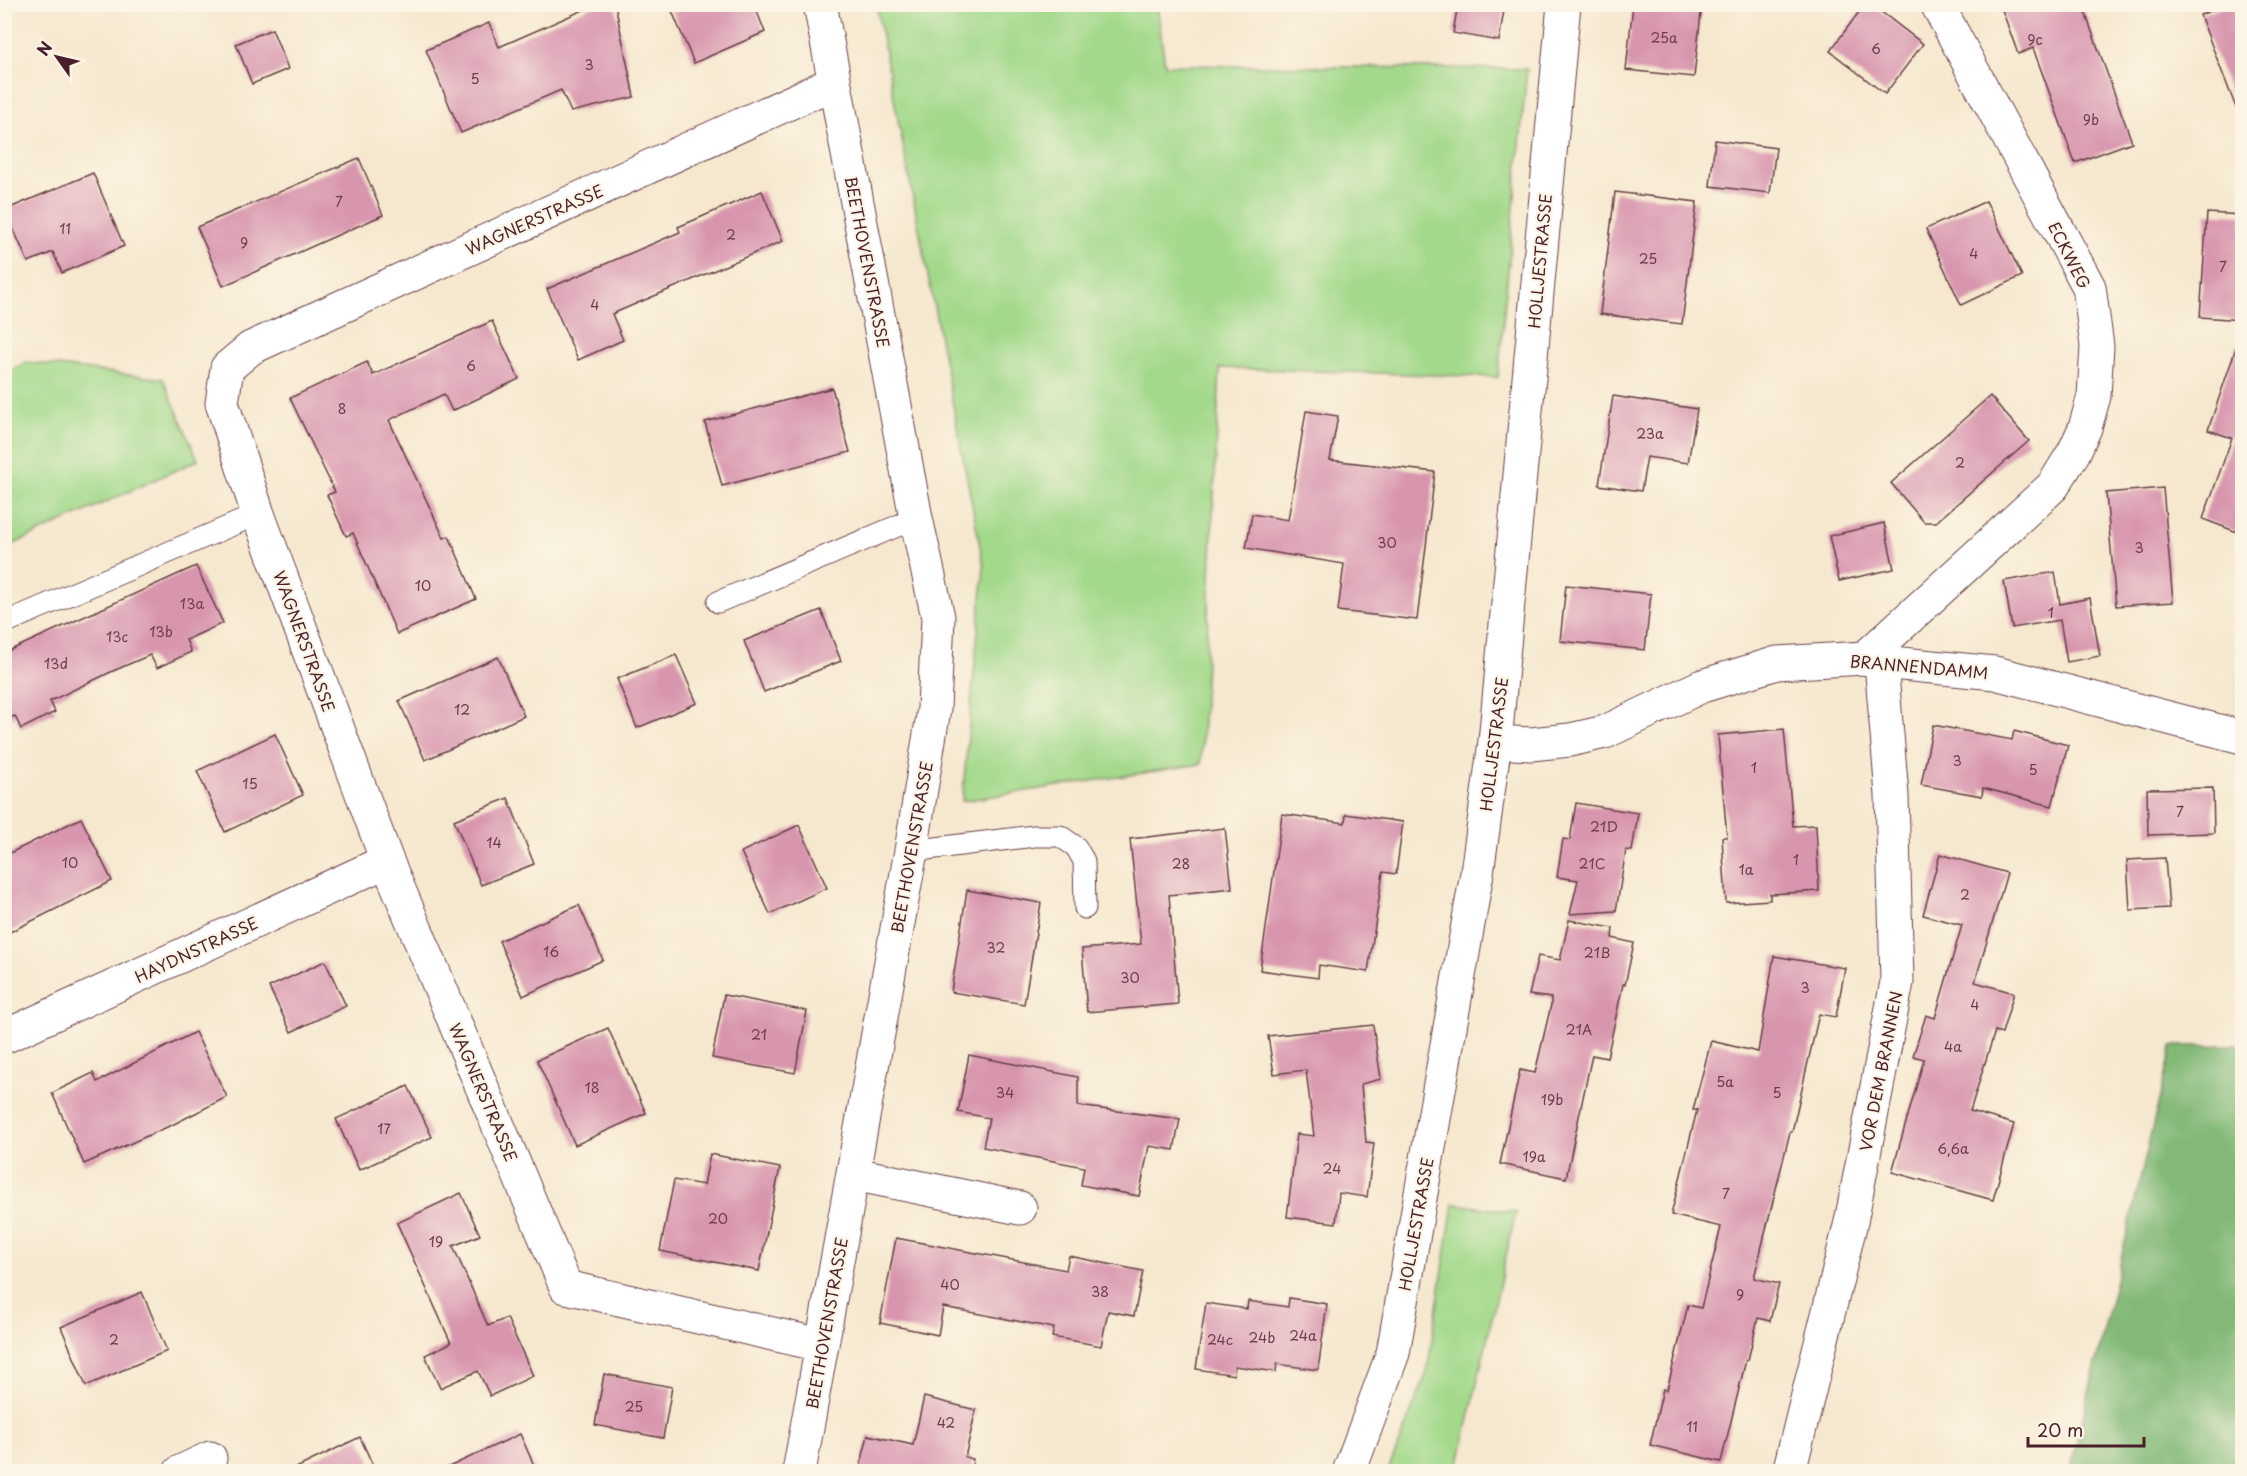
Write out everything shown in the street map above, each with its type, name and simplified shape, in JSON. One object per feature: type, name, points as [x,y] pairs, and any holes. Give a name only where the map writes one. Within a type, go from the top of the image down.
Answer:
[{"type":"street","name":"BEETHOVENSTRASSE","points":[[799,1472],[911,851],[934,709],[938,617],[916,519],[820,4]]},
{"type":"street","name":"HOLLJESTRASSE","points":[[1349,1472],[1393,1353],[1477,873],[1495,742],[1564,4]]},
{"type":"street","name":"ECKWEG","points":[[1873,660],[2053,486],[2074,452],[2085,428],[2094,396],[2097,346],[2089,287],[1937,4]]},
{"type":"street","name":"WAGNERSTRASSE","points":[[821,1345],[566,1287],[387,861],[258,514],[222,404],[226,368],[251,348],[834,83]]},
{"type":"street","name":"BRANNENDAMM","points":[[1495,742],[1531,744],[1582,738],[1605,732],[1702,686],[1777,663],[1873,660],[1995,673],[2242,737]]},
{"type":"street","name":"VOR DEM BRANNEN","points":[[1789,1472],[1851,1222],[1897,982],[1892,795],[1873,660]]},
{"type":"street","name":"HAYDNSTRASSE","points":[[4,1037],[387,861]]},
{"type":"street","points":[[854,1174],[1020,1208]]},
{"type":"street","points":[[180,1472],[210,1458]]},
{"type":"lane","points":[[4,623],[258,514]]},
{"type":"lane","points":[[718,602],[916,519]]},
{"type":"lane","points":[[911,851],[1034,836],[1060,836],[1076,847],[1084,861],[1085,908]]},
{"type":"green space","points":[[876,5],[1157,5],[1165,65],[1527,69],[1498,377],[1220,368],[1201,764],[962,801],[984,567]]},
{"type":"green space","points":[[26,362],[163,379],[198,460],[5,548],[5,376]]},
{"type":"green space","points":[[2242,1045],[2242,1471],[2070,1471],[2172,1046]]},
{"type":"green space","points":[[1453,1204],[1516,1212],[1457,1471],[1388,1471],[1427,1372]]},
{"type":"building","points":[[597,4],[615,4],[634,97],[571,112],[561,90],[461,133],[426,50],[489,23],[499,47]]},
{"type":"building","points":[[669,4],[754,4],[765,32],[694,63]]},
{"type":"building","points":[[1458,4],[1505,4],[1499,41],[1453,33]]},
{"type":"building","points":[[1633,4],[1702,4],[1694,77],[1626,70]]},
{"type":"building","points":[[1865,4],[1871,4],[1923,44],[1885,94],[1830,51]]},
{"type":"building","points":[[2000,4],[2082,4],[2132,142],[2075,163],[2033,48],[2018,54]]},
{"type":"building","points":[[2228,4],[2242,4],[2242,118],[2240,118],[2200,15]]},
{"type":"building","points":[[272,29],[288,69],[252,84],[236,44]]},
{"type":"building","points":[[1715,140],[1776,148],[1770,193],[1710,186]]},
{"type":"building","points":[[359,158],[383,215],[223,286],[197,227]]},
{"type":"building","points":[[93,173],[124,246],[62,273],[53,252],[28,262],[5,210]]},
{"type":"building","points":[[762,191],[783,241],[612,314],[623,340],[578,360],[547,289],[680,232],[678,227]]},
{"type":"building","points":[[1615,192],[1697,202],[1682,324],[1600,314]]},
{"type":"building","points":[[1986,201],[2022,276],[1961,305],[1926,229]]},
{"type":"building","points":[[2207,213],[2242,215],[2242,320],[2200,317]]},
{"type":"building","points":[[492,321],[519,379],[452,411],[444,394],[389,420],[444,538],[449,536],[476,599],[397,634],[353,533],[346,536],[327,495],[335,492],[290,398],[367,362],[373,375]]},
{"type":"building","points":[[2237,345],[2242,346],[2242,534],[2203,519],[2232,438],[2208,430]]},
{"type":"building","points":[[832,388],[850,452],[722,486],[705,422]]},
{"type":"building","points":[[1613,396],[1697,409],[1688,463],[1647,457],[1641,491],[1599,485]]},
{"type":"building","points":[[1990,396],[2029,441],[1936,522],[1924,522],[1891,483]]},
{"type":"building","points":[[1306,411],[1338,416],[1330,460],[1435,472],[1417,620],[1338,611],[1344,564],[1246,548],[1252,514],[1288,520]]},
{"type":"building","points":[[2163,488],[2173,602],[2116,606],[2106,493]]},
{"type":"building","points":[[1884,523],[1894,569],[1839,581],[1829,536]]},
{"type":"building","points":[[196,566],[223,623],[186,640],[191,652],[157,668],[150,655],[113,671],[50,701],[55,712],[21,729],[15,716],[4,720],[4,653]]},
{"type":"building","points":[[2055,572],[2060,604],[2090,598],[2100,656],[2067,662],[2060,620],[2012,628],[2004,581]]},
{"type":"building","points":[[1566,585],[1651,594],[1645,650],[1560,641]]},
{"type":"building","points":[[821,610],[841,661],[764,692],[744,641]]},
{"type":"building","points":[[676,655],[697,703],[637,728],[617,679]]},
{"type":"building","points":[[498,657],[524,716],[425,760],[399,701]]},
{"type":"building","points":[[1933,725],[2012,740],[2014,731],[2068,745],[2052,806],[1983,788],[1982,796],[1921,785]]},
{"type":"building","points":[[1784,729],[1793,826],[1816,825],[1819,891],[1770,894],[1770,900],[1726,903],[1722,837],[1727,837],[1718,735]]},
{"type":"building","points":[[275,734],[303,795],[225,832],[197,771]]},
{"type":"building","points":[[2213,788],[2214,833],[2148,835],[2147,789]]},
{"type":"building","points":[[508,798],[534,864],[481,885],[454,820]]},
{"type":"building","points":[[1576,803],[1638,813],[1632,851],[1626,850],[1616,911],[1570,914],[1578,880],[1557,877],[1563,839],[1570,840]]},
{"type":"building","points":[[1282,814],[1345,823],[1346,814],[1403,822],[1396,874],[1383,872],[1368,972],[1319,965],[1318,978],[1260,970]]},
{"type":"building","points":[[81,818],[112,881],[4,935],[4,856]]},
{"type":"building","points":[[799,825],[827,888],[770,914],[741,852]]},
{"type":"building","points":[[1225,828],[1232,888],[1169,895],[1178,1004],[1087,1012],[1082,949],[1141,944],[1130,839]]},
{"type":"building","points":[[1940,854],[2007,873],[1975,982],[2014,993],[2002,1033],[1995,1031],[1970,1111],[2014,1124],[1993,1200],[1892,1172],[1924,1059],[1913,1056],[1926,1015],[1935,1018],[1962,925],[1923,915]]},
{"type":"building","points":[[2165,858],[2169,908],[2130,910],[2127,860]]},
{"type":"building","points":[[967,890],[1041,903],[1024,1004],[951,992]]},
{"type":"building","points":[[579,905],[603,960],[523,996],[499,941]]},
{"type":"building","points":[[1569,920],[1613,928],[1612,938],[1634,943],[1607,1058],[1592,1055],[1566,1178],[1500,1164],[1520,1070],[1535,1073],[1551,1005],[1551,998],[1529,995],[1538,956],[1560,960]]},
{"type":"building","points":[[1774,956],[1845,968],[1836,1017],[1819,1014],[1792,1132],[1790,1132],[1754,1278],[1779,1284],[1770,1321],[1758,1318],[1721,1462],[1650,1445],[1663,1389],[1667,1390],[1688,1305],[1701,1308],[1721,1227],[1671,1215],[1697,1110],[1693,1110],[1711,1041],[1758,1052]]},
{"type":"building","points":[[325,961],[346,1006],[291,1032],[269,987]]},
{"type":"building","points":[[724,995],[807,1011],[795,1073],[712,1058]]},
{"type":"building","points":[[1373,1025],[1381,1079],[1361,1084],[1366,1142],[1374,1143],[1367,1197],[1339,1193],[1336,1223],[1287,1217],[1297,1134],[1314,1136],[1306,1070],[1274,1074],[1268,1036]]},
{"type":"building","points":[[608,1028],[646,1113],[575,1145],[537,1060]]},
{"type":"building","points":[[195,1032],[227,1097],[174,1124],[84,1164],[52,1093],[93,1073],[97,1082]]},
{"type":"building","points":[[969,1055],[1078,1077],[1078,1106],[1180,1119],[1174,1150],[1149,1146],[1139,1196],[1081,1185],[1084,1167],[983,1147],[989,1118],[958,1112]]},
{"type":"building","points":[[408,1086],[432,1137],[359,1170],[336,1119]]},
{"type":"building","points":[[710,1154],[780,1168],[759,1271],[660,1251],[674,1180],[704,1185]]},
{"type":"building","points":[[461,1193],[480,1235],[453,1246],[488,1326],[507,1318],[533,1376],[490,1396],[478,1371],[440,1388],[425,1355],[451,1343],[397,1223]]},
{"type":"building","points":[[896,1238],[1066,1270],[1069,1256],[1143,1271],[1134,1316],[1108,1311],[1101,1346],[1052,1337],[1054,1328],[943,1307],[938,1335],[880,1323]]},
{"type":"building","points":[[142,1292],[167,1351],[86,1386],[61,1327]]},
{"type":"building","points":[[1289,1298],[1327,1304],[1318,1370],[1277,1364],[1276,1372],[1235,1366],[1234,1375],[1196,1369],[1206,1303],[1247,1309],[1248,1301],[1288,1307]]},
{"type":"building","points":[[604,1374],[672,1387],[663,1438],[595,1425]]},
{"type":"building","points":[[924,1397],[976,1410],[965,1457],[973,1459],[971,1472],[859,1472],[868,1435],[913,1445]]},
{"type":"building","points":[[520,1434],[537,1472],[438,1472]]},
{"type":"building","points":[[360,1437],[376,1472],[288,1472]]}]
